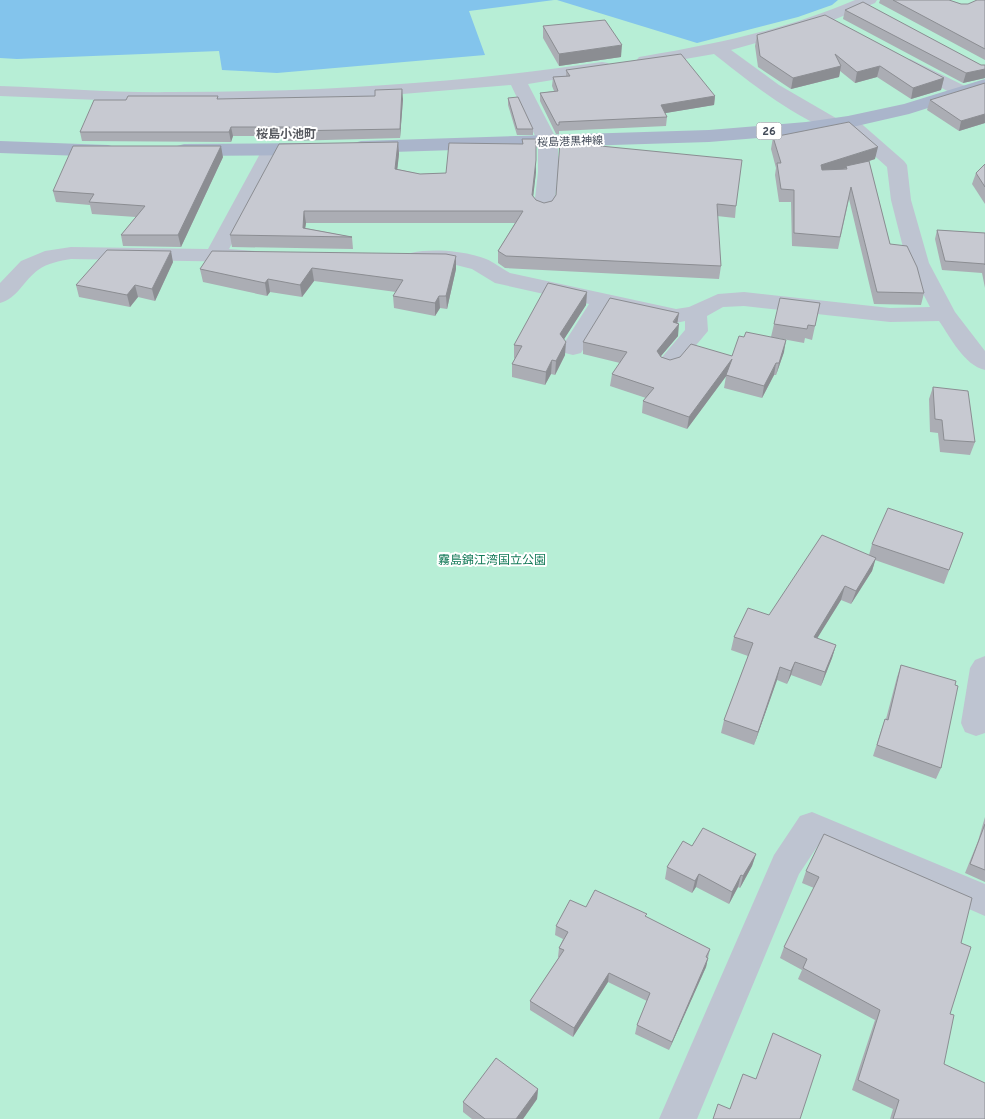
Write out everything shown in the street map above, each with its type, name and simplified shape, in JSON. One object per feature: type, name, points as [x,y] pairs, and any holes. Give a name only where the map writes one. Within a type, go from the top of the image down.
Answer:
[{"type":"main road","name":"桜島港黒神線","points":[[164,151],[272,150],[709,136],[840,123],[909,108],[985,84]]},
{"type":"main road","points":[[0,147],[124,151]]},
{"type":"street","points":[[0,91],[172,98],[343,94],[517,78],[624,64],[716,47],[789,30],[870,5]]},
{"type":"street","points":[[825,18],[842,27]]},
{"type":"street","points":[[716,47],[787,100],[840,123],[897,165],[901,200],[918,263],[945,314],[982,359]]},
{"type":"street","points":[[893,54],[961,92]]},
{"type":"street","points":[[517,78],[548,142],[548,172],[544,207]]},
{"type":"street","points":[[214,255],[272,150]]},
{"type":"street","points":[[0,296],[29,266],[44,257],[71,253],[263,256]]},
{"type":"street","points":[[398,258],[456,259],[479,264],[503,278],[676,316],[695,313],[718,301],[744,299],[890,315],[945,314]]},
{"type":"street","points":[[573,348],[602,300]]},
{"type":"street","points":[[670,363],[697,331],[695,313]]},
{"type":"street","points":[[976,723],[985,668]]},
{"type":"street","points":[[678,1119],[786,866],[812,826],[985,900]]},
{"type":"green space","name":"霧島錦江湾国立公園","points":[[0,0],[985,0],[985,1119],[0,1119]]},
{"type":"water","points":[[0,0],[554,0],[469,11],[485,55],[277,73],[222,70],[219,51],[17,59],[0,58]]},
{"type":"water","points":[[557,0],[838,0],[832,5],[798,17],[697,43]]},
{"type":"building","points":[[893,0],[949,0],[968,4],[977,0],[985,0],[985,49]]},
{"type":"building","points":[[863,2],[981,65],[985,65],[985,69],[966,73],[845,10]]},
{"type":"building","points":[[825,15],[944,78],[913,88],[880,66],[857,72],[835,54],[841,66],[793,78],[760,56],[757,35]]},
{"type":"building","points":[[605,20],[622,45],[559,54],[543,26]]},
{"type":"building","points":[[681,54],[715,96],[661,105],[667,117],[559,122],[559,125],[557,125],[540,93],[558,91],[553,77],[570,76],[566,70]]},
{"type":"building","points":[[985,83],[985,114],[961,121],[930,100]]},
{"type":"building","points":[[402,89],[400,129],[287,131],[290,127],[231,127],[229,132],[80,132],[94,100],[126,100],[128,96],[218,96],[217,99],[375,96],[375,90]]},
{"type":"building","points":[[518,97],[533,129],[517,129],[508,98]]},
{"type":"building","points":[[849,122],[878,147],[821,165],[822,170],[847,169],[846,166],[869,161],[890,244],[907,246],[917,267],[924,293],[877,292],[851,187],[840,237],[794,233],[794,190],[781,189],[777,163],[781,163],[773,137]]},
{"type":"building","points":[[522,139],[536,139],[532,195],[536,200],[544,203],[552,201],[556,195],[560,142],[742,160],[736,206],[717,204],[721,266],[506,256],[498,251],[523,211],[304,211],[303,228],[352,237],[230,235],[279,144],[398,142],[395,169],[420,174],[446,173],[449,143],[523,144]]},
{"type":"building","points":[[73,146],[221,146],[178,235],[121,235],[145,206],[89,202],[94,194],[53,191]]},
{"type":"building","points":[[985,164],[985,187],[976,173]]},
{"type":"building","points":[[937,230],[985,233],[985,264],[945,261]]},
{"type":"building","points":[[107,250],[171,251],[152,289],[135,285],[127,295],[76,285]]},
{"type":"building","points":[[212,251],[446,254],[456,256],[446,296],[439,296],[435,303],[393,296],[403,280],[312,268],[300,285],[268,279],[265,283],[200,269]]},
{"type":"building","points":[[548,283],[587,292],[560,334],[566,342],[556,361],[552,360],[546,372],[512,364],[522,346],[514,345]]},
{"type":"building","points":[[610,298],[679,313],[673,322],[679,324],[657,351],[661,357],[670,360],[680,357],[691,344],[732,356],[739,336],[744,337],[746,332],[786,340],[779,363],[776,363],[764,386],[726,375],[732,359],[689,417],[643,401],[654,388],[612,374],[627,352],[583,342]]},
{"type":"building","points":[[780,298],[820,303],[815,326],[808,325],[807,329],[774,324]]},
{"type":"building","points":[[933,387],[968,391],[975,442],[944,440],[942,420],[935,419]]},
{"type":"building","points":[[888,508],[963,533],[949,570],[872,544]]},
{"type":"building","points":[[822,535],[876,558],[856,591],[845,586],[814,637],[836,645],[825,672],[795,662],[791,671],[780,667],[758,732],[724,720],[753,643],[734,637],[748,608],[769,615]]},
{"type":"building","points":[[901,665],[956,681],[955,685],[958,686],[941,768],[877,745],[885,719],[888,720]]},
{"type":"building","points":[[985,824],[985,870],[970,864]]},
{"type":"building","points":[[703,828],[756,854],[732,892],[699,874],[695,881],[667,867],[683,841],[692,846]]},
{"type":"building","points":[[824,834],[972,898],[961,943],[971,947],[950,1014],[954,1015],[944,1064],[985,1083],[985,1119],[893,1119],[899,1100],[858,1080],[880,1010],[803,968],[807,959],[784,947],[819,877],[806,871]]},
{"type":"building","points":[[595,890],[647,914],[645,916],[710,949],[706,957],[708,958],[672,1042],[637,1025],[650,993],[609,973],[574,1028],[530,1001],[564,950],[559,948],[568,932],[556,926],[570,900],[586,907]]},
{"type":"building","points":[[773,1033],[821,1055],[800,1119],[713,1119],[718,1104],[730,1109],[743,1074],[756,1079]]},
{"type":"building","points":[[496,1058],[538,1089],[516,1119],[485,1119],[463,1102]]},
{"type":"district","name":"桜島小池町","points":[[286,134]]}]
